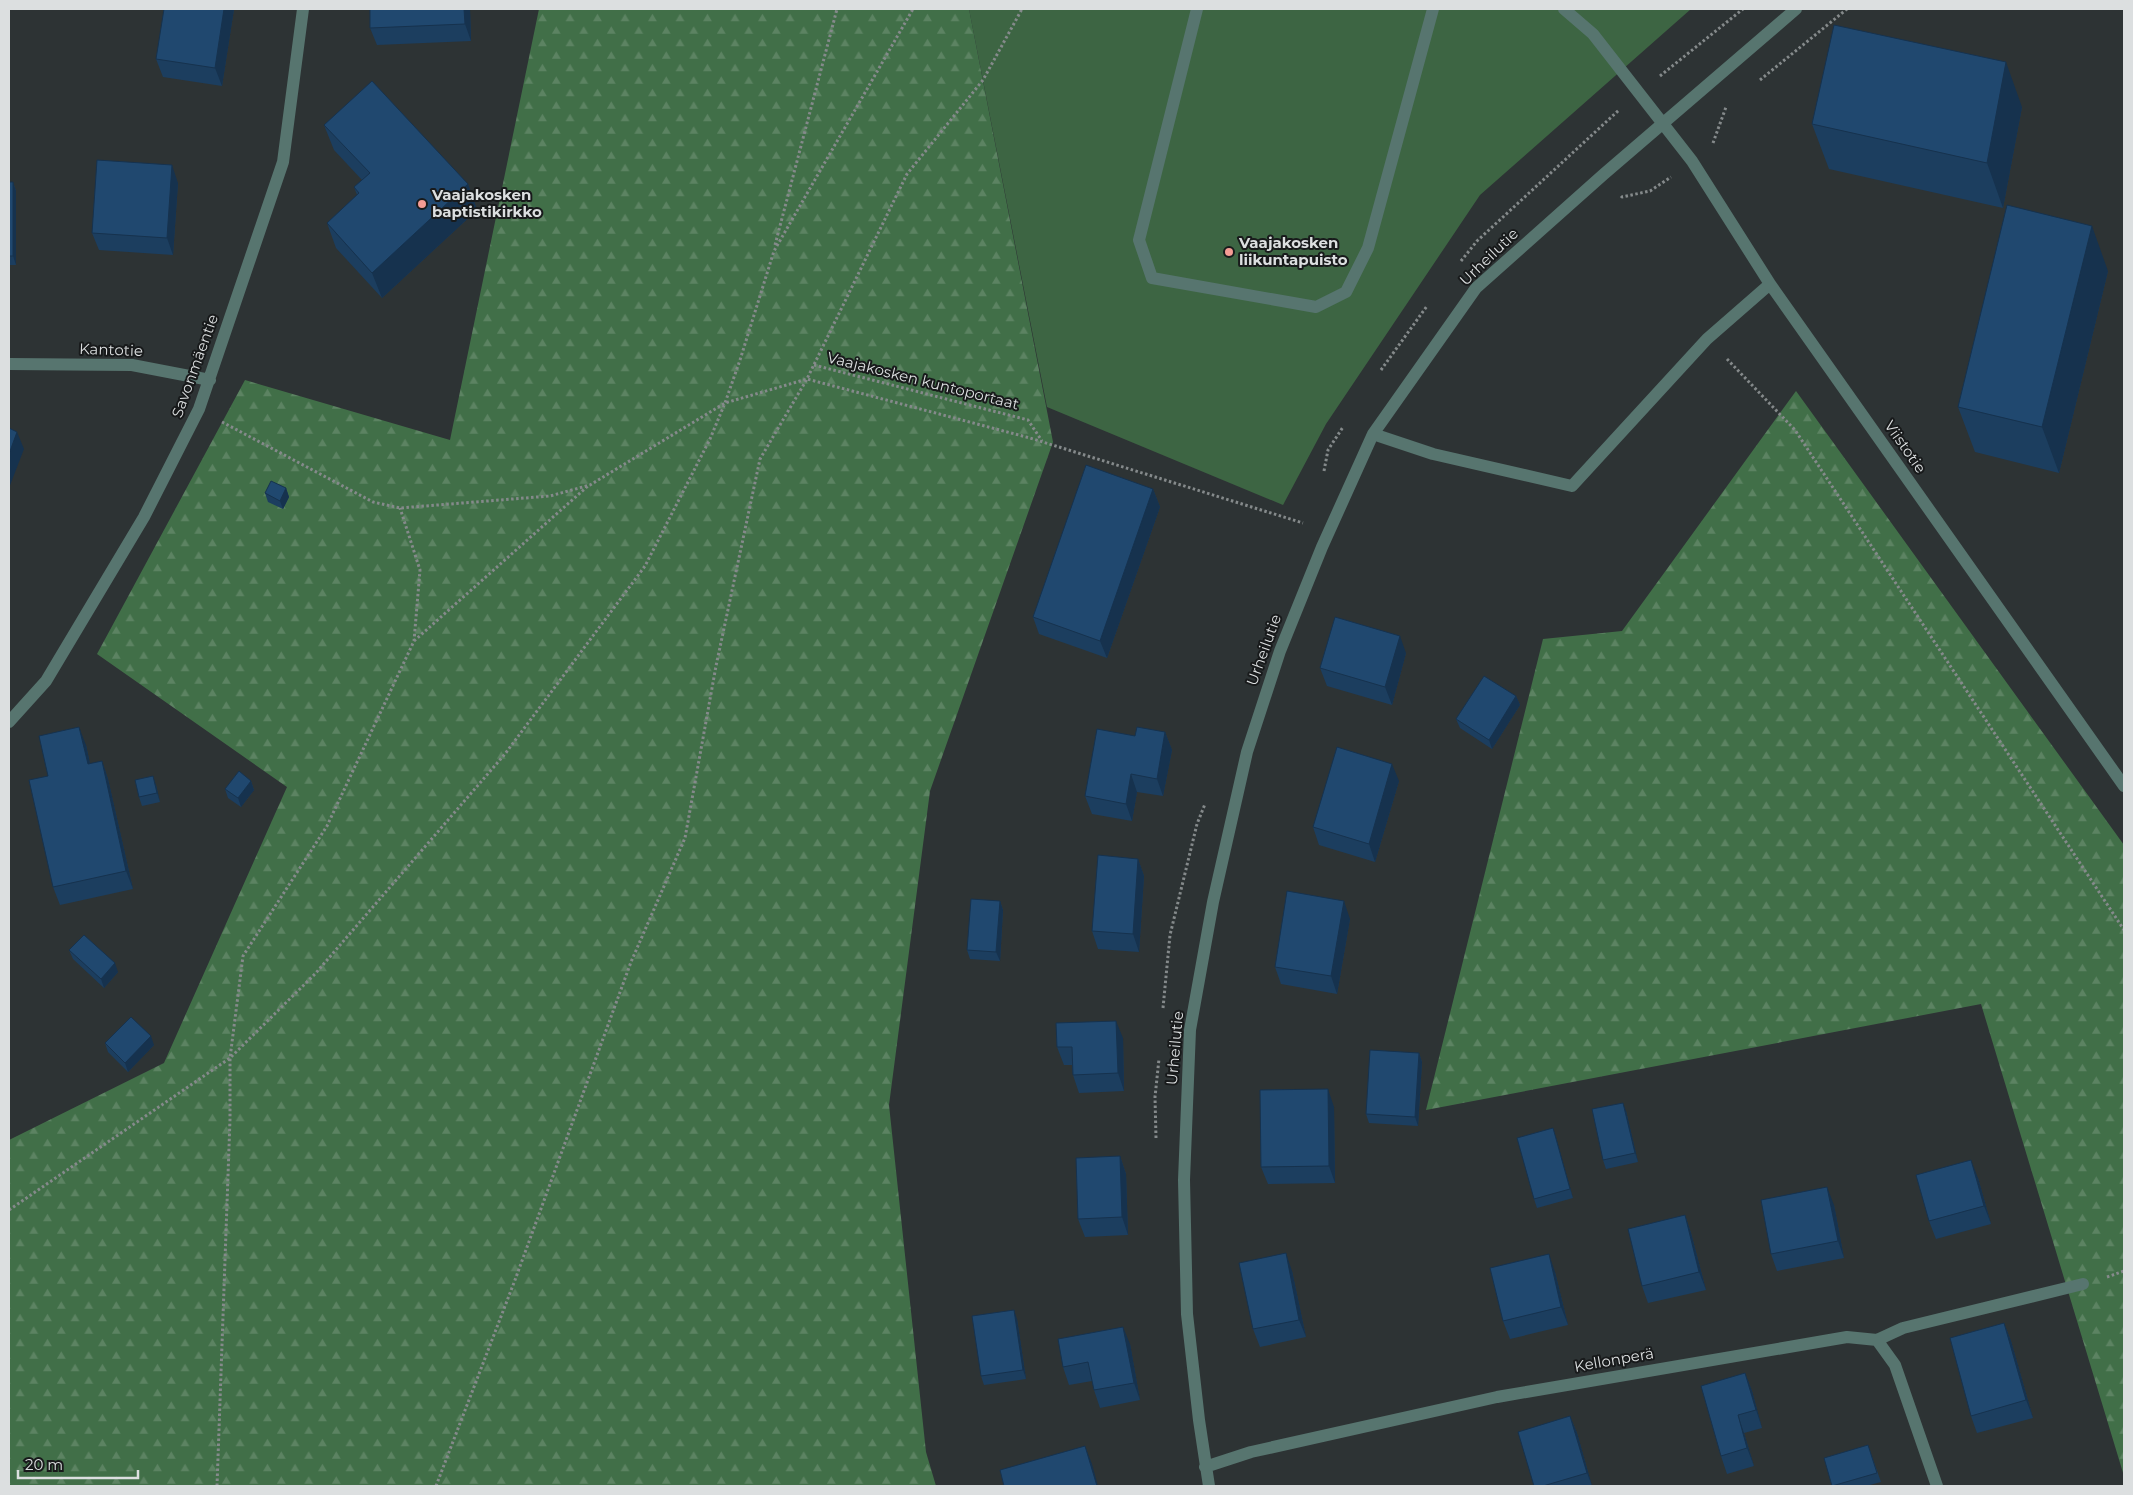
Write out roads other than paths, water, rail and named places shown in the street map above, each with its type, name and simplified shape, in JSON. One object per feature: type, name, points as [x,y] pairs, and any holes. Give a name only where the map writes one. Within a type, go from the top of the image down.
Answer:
[{"type":"street","name":"Savonmäentie","points":[[9,722],[46,681],[144,517],[199,409],[283,162],[303,9]]},
{"type":"street","points":[[1197,9],[1139,240],[1152,278],[1316,307],[1346,292],[1368,248],[1433,9]]},
{"type":"street","name":"Viistotie","points":[[1564,9],[1593,34],[1692,161],[1770,284],[2124,786]]},
{"type":"street","name":"Urheilutie","points":[[1209,1486],[1205,1467],[1187,1314],[1184,1180],[1190,1030],[1213,902],[1247,752],[1280,651],[1322,547],[1373,434],[1476,288],[1662,123],[1796,9]]},
{"type":"street","points":[[1373,434],[1433,454],[1572,486],[1707,339],[1770,284]]},
{"type":"street","name":"Kantotie","points":[[9,364],[132,365],[210,380]]},
{"type":"street","points":[[1937,1486],[1894,1365],[1877,1340],[1903,1328],[2083,1284]]},
{"type":"street","name":"Kellonperä","points":[[1205,1467],[1251,1452],[1497,1397],[1847,1337],[1877,1340]]},
{"type":"place","name":"Vaajakosken baptistikirkko","points":[[422,204]]},
{"type":"place","name":"Vaajakosken liikuntapuisto","points":[[1229,252]]}]
